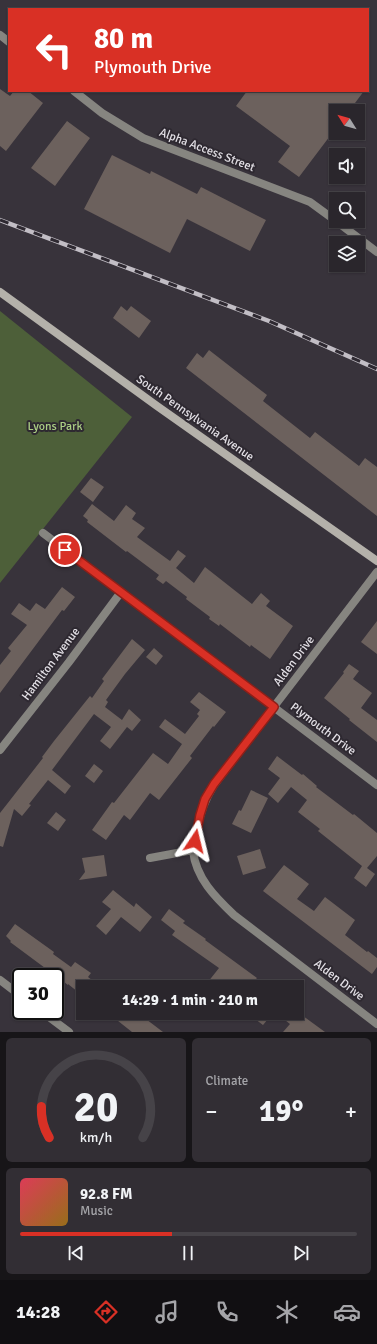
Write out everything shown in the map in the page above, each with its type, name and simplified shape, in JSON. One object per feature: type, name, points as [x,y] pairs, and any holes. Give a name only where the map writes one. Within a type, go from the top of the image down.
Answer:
[{"type":"main road","name":"South Pennsylvania Avenue","points":[[0,292],[131,388],[377,561]]},
{"type":"street","points":[[0,35],[8,41]]},
{"type":"street","name":"Alpha Access Street","points":[[75,92],[102,113],[143,138],[310,202],[329,216]]},
{"type":"street","name":"Alpha Access Street","points":[[345,228],[377,252]]},
{"type":"street","name":"Plymouth Drive","points":[[43,533],[377,785]]},
{"type":"street","name":"Alden Drive","points":[[377,572],[214,784],[205,799],[200,815],[193,850],[198,871],[206,885],[224,906],[240,920],[377,1024]]},
{"type":"street","name":"Hamilton Avenue","points":[[0,750],[69,662],[121,592]]},
{"type":"street","points":[[150,858],[193,850]]},
{"type":"street","points":[[0,980],[12,989]]},
{"type":"street","points":[[54,1020],[69,1032]]},
{"type":"green space","name":"Lyons Park","points":[[0,311],[132,417],[0,583]]},
{"type":"building","points":[[0,89],[10,96],[13,92],[29,92],[43,103],[6,151],[0,146]]},
{"type":"building","points":[[246,92],[363,92],[354,104],[329,104],[329,137],[299,177],[278,162],[290,146],[236,106]]},
{"type":"building","points":[[67,121],[90,138],[55,186],[31,168]]},
{"type":"building","points":[[112,155],[150,174],[151,171],[197,194],[201,187],[266,220],[250,251],[187,219],[170,253],[84,209]]},
{"type":"building","points":[[121,306],[127,311],[131,306],[151,321],[139,338],[113,318]]},
{"type":"building","points":[[209,350],[267,395],[263,401],[310,438],[315,432],[359,466],[365,458],[377,467],[377,516],[186,368],[197,353],[203,358]]},
{"type":"building","points":[[91,478],[104,487],[93,502],[80,492]]},
{"type":"building","points":[[92,504],[114,521],[126,505],[136,513],[132,519],[145,528],[137,537],[170,561],[178,550],[186,556],[176,568],[194,583],[205,567],[252,604],[261,593],[270,601],[266,606],[293,626],[270,659],[251,645],[250,647],[220,624],[219,626],[209,619],[210,617],[186,599],[187,597],[166,581],[163,584],[156,579],[159,575],[87,522],[88,520],[83,516]]},
{"type":"building","points":[[62,587],[75,597],[64,611],[62,610],[0,693],[0,665],[11,651],[8,648],[27,625],[11,614],[19,603],[30,611],[36,603],[45,609]]},
{"type":"building","points":[[377,621],[377,654],[361,642]]},
{"type":"building","points":[[132,639],[145,650],[106,700],[108,702],[105,707],[122,720],[129,709],[141,720],[132,731],[127,727],[110,749],[100,741],[111,727],[94,714],[52,770],[71,786],[65,794],[48,780],[29,804],[31,805],[22,816],[14,809],[3,847],[0,846],[0,813],[90,696],[92,698],[104,681],[102,679]]},
{"type":"building","points":[[154,648],[163,656],[156,665],[146,657]]},
{"type":"building","points":[[349,664],[359,671],[353,679],[372,693],[361,708],[377,720],[377,742],[324,698],[344,673],[343,672]]},
{"type":"building","points":[[199,692],[226,712],[190,756],[192,758],[159,800],[150,793],[130,820],[124,815],[106,840],[92,830],[112,802],[114,803],[153,753],[168,764],[182,744],[159,727],[165,719],[185,734],[199,716],[197,714],[200,710],[190,702]]},
{"type":"building","points":[[277,756],[302,775],[303,774],[317,786],[316,787],[353,815],[354,814],[377,833],[377,856],[367,868],[375,874],[366,887],[354,878],[362,866],[318,831],[320,829],[298,812],[307,800],[291,787],[278,803],[268,794],[280,778],[268,769]]},
{"type":"building","points":[[94,764],[103,771],[94,783],[85,776]]},
{"type":"building","points":[[251,790],[268,798],[251,833],[232,824],[239,810],[241,811]]},
{"type":"building","points":[[56,812],[66,820],[58,831],[47,823]]},
{"type":"building","points":[[260,849],[266,868],[243,875],[237,856]]},
{"type":"building","points":[[104,855],[107,876],[79,880],[85,872],[82,858]]},
{"type":"building","points":[[284,865],[309,884],[297,899],[314,911],[325,897],[355,920],[345,935],[377,958],[377,967],[372,974],[263,891]]},
{"type":"building","points":[[113,890],[134,907],[136,903],[152,917],[140,932],[121,917],[106,935],[96,926],[111,909],[102,902]]},
{"type":"building","points":[[169,909],[185,921],[183,923],[257,978],[255,980],[210,980],[219,968],[172,935],[175,931],[161,920]]},
{"type":"building","points":[[15,924],[54,952],[53,954],[71,967],[75,962],[91,973],[88,977],[92,980],[76,980],[76,990],[64,982],[64,968],[45,968],[10,942],[11,941],[6,936]]},
{"type":"building","points":[[304,1017],[325,1032],[283,1032],[290,1024],[285,1020],[304,1020]]},
{"type":"building","points":[[117,1020],[147,1020],[163,1032],[132,1032]]},
{"type":"building","points":[[256,1020],[267,1020],[263,1025]]},
{"type":"railway","points":[[0,220],[269,321],[377,369]]},
{"type":"route","points":[[65,550],[274,707],[214,784],[205,799],[195,841]]}]
